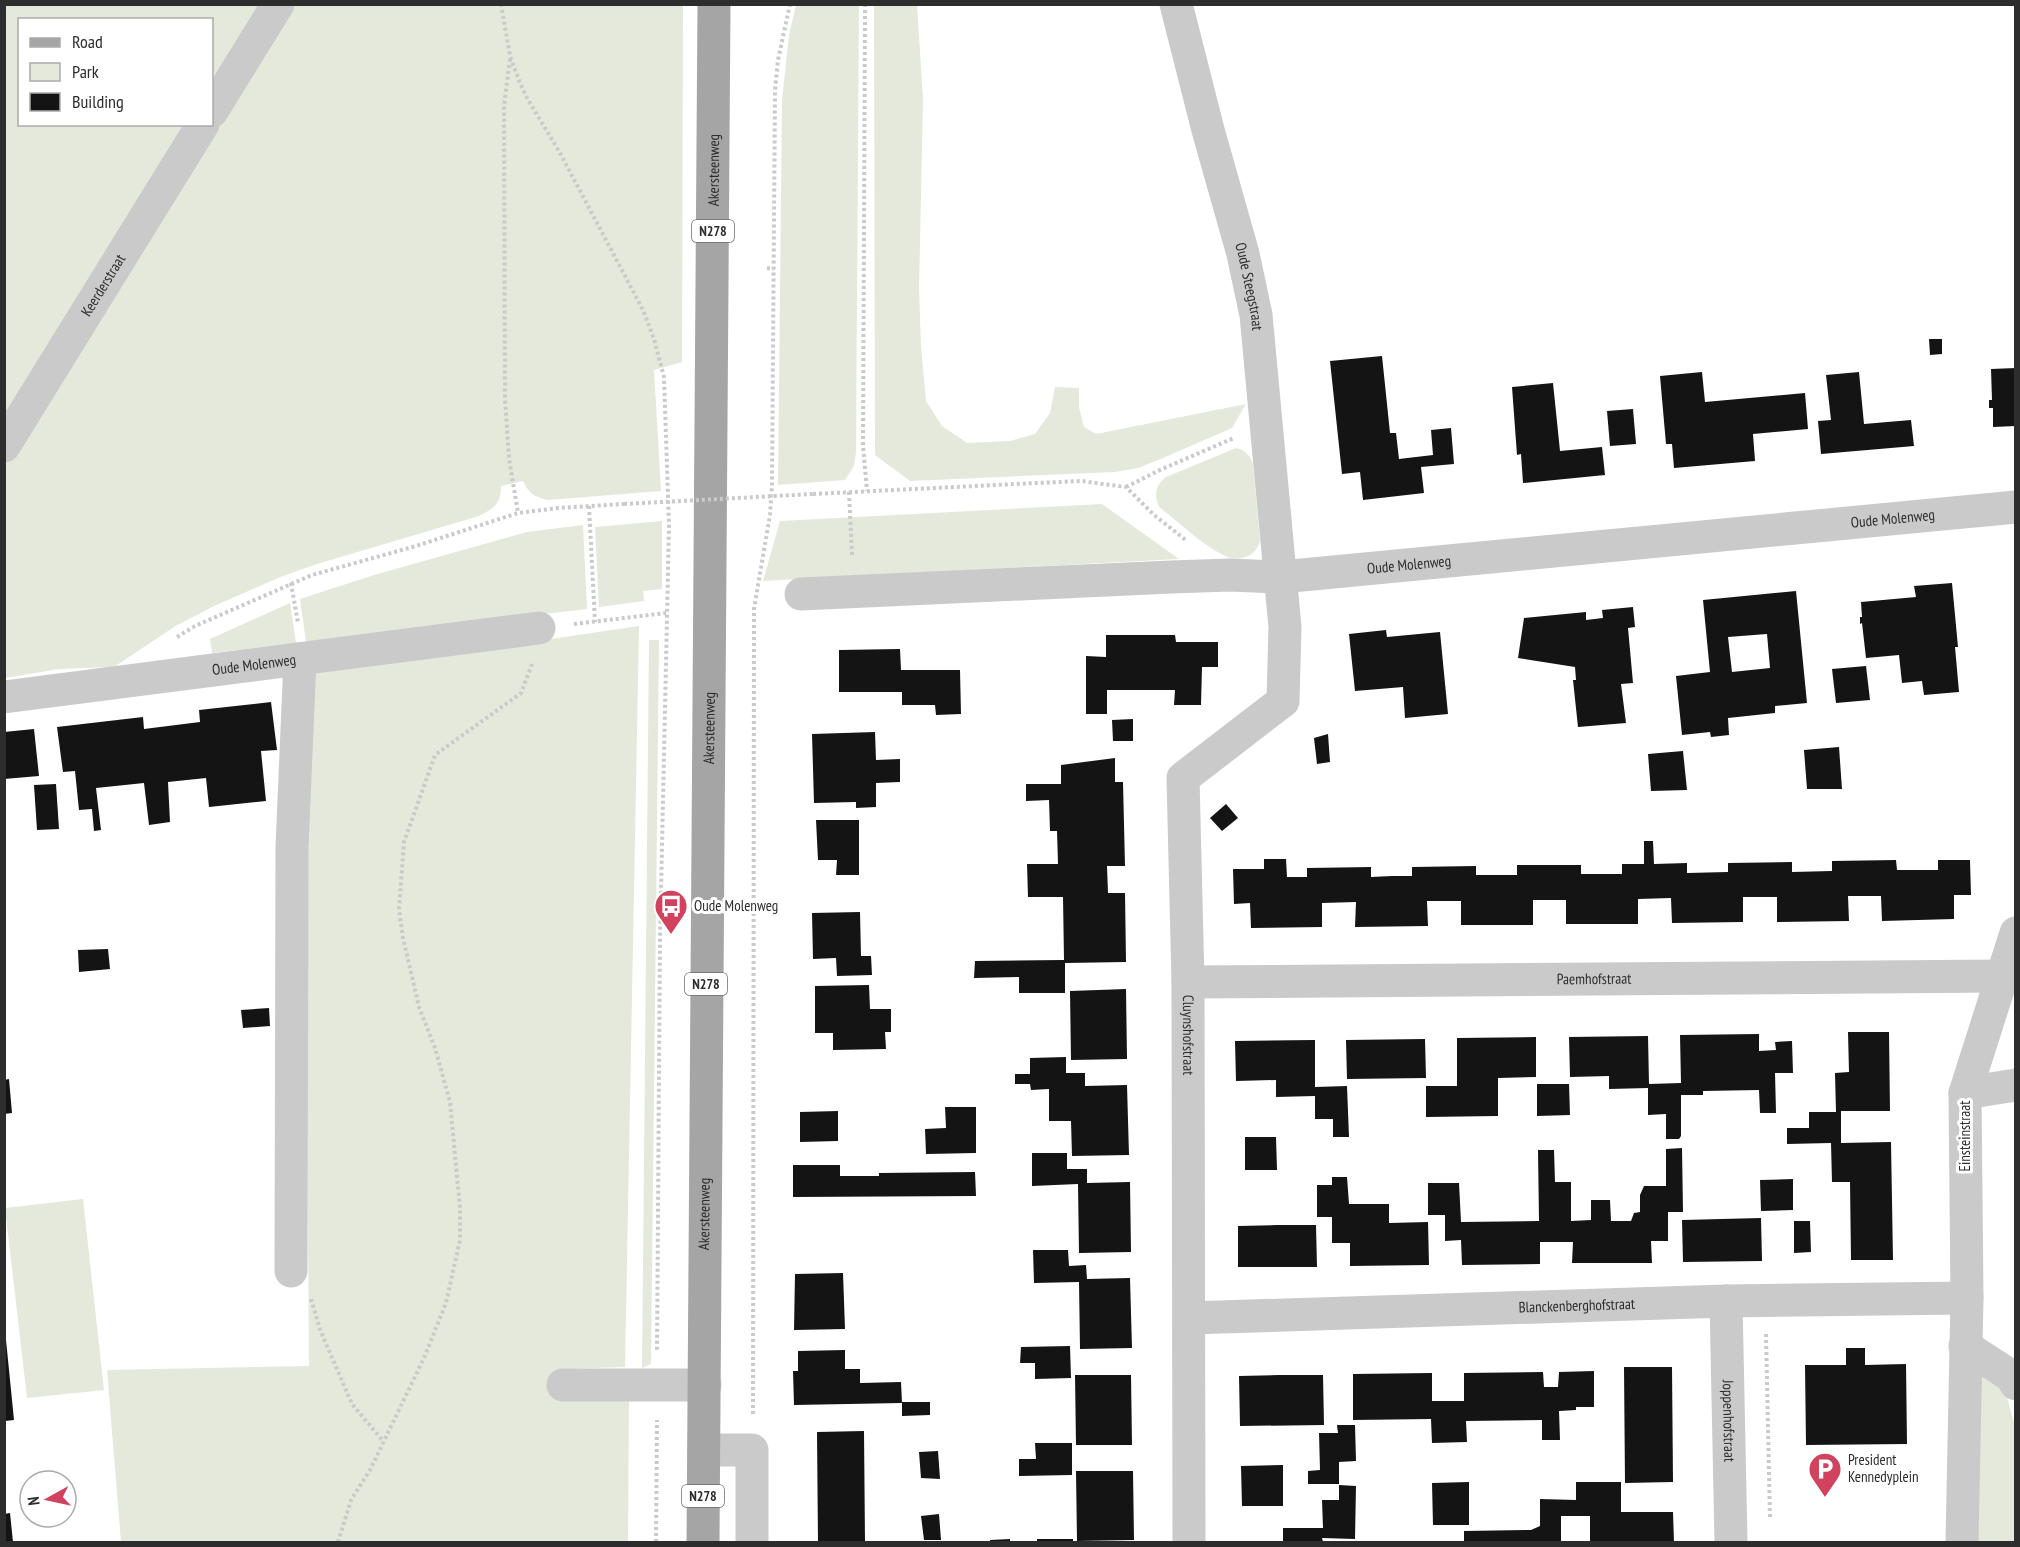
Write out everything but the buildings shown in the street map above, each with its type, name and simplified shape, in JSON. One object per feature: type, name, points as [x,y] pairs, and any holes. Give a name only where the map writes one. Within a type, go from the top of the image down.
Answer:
[{"type":"main road","name":"Akersteenweg","points":[[703,1542],[714,4]]},
{"type":"street","points":[[213,109],[278,4]]},
{"type":"street","name":"Oude Steegstraat","points":[[1176,4],[1243,254],[1256,315],[1281,577]]},
{"type":"street","name":"Keerderstraat","points":[[4,446],[202,126]]},
{"type":"street","name":"Oude Molenweg","points":[[801,594],[1230,575],[1281,577],[2016,507]]},
{"type":"street","name":"Cluynshofstraat","points":[[1189,1542],[1188,982],[1184,778],[1283,701],[1284,627],[1281,577]]},
{"type":"street","name":"Oude Molenweg","points":[[4,697],[533,629]]},
{"type":"street","points":[[291,1263],[292,847],[300,659]]},
{"type":"street","name":"Einsteinstraat","points":[[1962,1542],[1967,1298],[1965,1093],[2016,933]]},
{"type":"street","name":"Paemhofstraat","points":[[1188,982],[2001,976]]},
{"type":"street","points":[[1965,1093],[2016,1085]]},
{"type":"street","name":"Blanckenberghofstraat","points":[[1189,1318],[1726,1301],[1967,1298]]},
{"type":"street","name":"Joppenhofstraat","points":[[1726,1301],[1731,1542]]},
{"type":"street","points":[[1965,1346],[2011,1376],[2016,1384]]},
{"type":"street","points":[[563,1385],[705,1385]]},
{"type":"street","points":[[704,1450],[752,1450],[752,1542]]},
{"type":"path","points":[[501,4],[510,56],[527,98],[560,153],[644,310],[664,376],[669,490],[660,938],[656,1542]]},
{"type":"path","points":[[753,1413],[754,609],[770,515],[775,90],[778,60],[790,4]]},
{"type":"path","points":[[866,4],[863,445],[867,491]]},
{"type":"path","points":[[510,56],[504,106],[505,399],[509,458],[518,513]]},
{"type":"path","points":[[767,268],[774,269]]},
{"type":"path","points":[[160,677],[159,654],[181,634],[204,622],[312,575],[416,546],[518,513],[624,504],[1082,481],[1126,487],[1228,440],[1250,432],[1266,430]]},
{"type":"path","points":[[1126,487],[1154,515],[1230,575]]},
{"type":"path","points":[[849,492],[852,546]]},
{"type":"path","points":[[589,506],[596,622],[666,612]]},
{"type":"path","points":[[338,1542],[351,1500],[370,1470],[424,1358],[446,1303],[460,1240],[460,1208],[450,1102],[435,1048],[419,1007],[403,938],[399,909],[404,842],[435,755],[521,693],[532,666],[533,629]]},
{"type":"path","points":[[291,1263],[305,1280],[321,1332],[352,1404],[383,1441]]},
{"type":"path","points":[[1765,1300],[1770,1519]]},
{"type":"green space","points":[[4,5],[683,5],[682,362],[654,370],[661,491],[548,500],[533,494],[523,481],[501,486],[500,497],[496,504],[479,516],[283,576],[214,606],[174,627],[114,667],[59,669],[5,678]]},
{"type":"green space","points":[[796,5],[859,5],[856,452],[854,466],[845,480],[778,485],[782,100],[789,35]]},
{"type":"green space","points":[[874,5],[917,5],[923,99],[919,289],[921,346],[926,401],[942,426],[967,443],[1010,441],[1035,434],[1050,413],[1055,387],[1079,388],[1079,407],[1084,427],[1096,434],[1246,404],[1232,428],[1138,468],[1115,472],[910,481],[875,455]]},
{"type":"green space","points":[[1236,448],[1247,453],[1253,464],[1260,541],[1251,555],[1241,558],[1229,557],[1215,550],[1159,507],[1156,499],[1158,487],[1166,477]]},
{"type":"green space","points":[[1102,504],[1179,559],[763,581],[780,521]]},
{"type":"green space","points":[[662,521],[662,589],[643,591],[644,601],[599,607],[595,527]]},
{"type":"green space","points":[[583,525],[587,609],[306,642],[300,599],[374,575],[527,532]]},
{"type":"green space","points":[[290,603],[296,643],[212,653],[210,639]]},
{"type":"green space","points":[[639,626],[625,1367],[564,1369],[629,1399],[628,1542],[121,1542],[107,1370],[309,1366],[305,847],[313,674]]},
{"type":"green space","points":[[649,640],[659,640],[651,1364],[642,1368]]},
{"type":"green space","points":[[83,1199],[104,1390],[27,1398],[5,1208]]},
{"type":"green space","points":[[1975,1365],[2004,1385],[2015,1427],[2016,1542],[1974,1542]]},
{"type":"place","name":"Oude Molenweg","points":[[671,935]]},
{"type":"place","name":"President Kennedyplein","points":[[1825,1498]]}]
